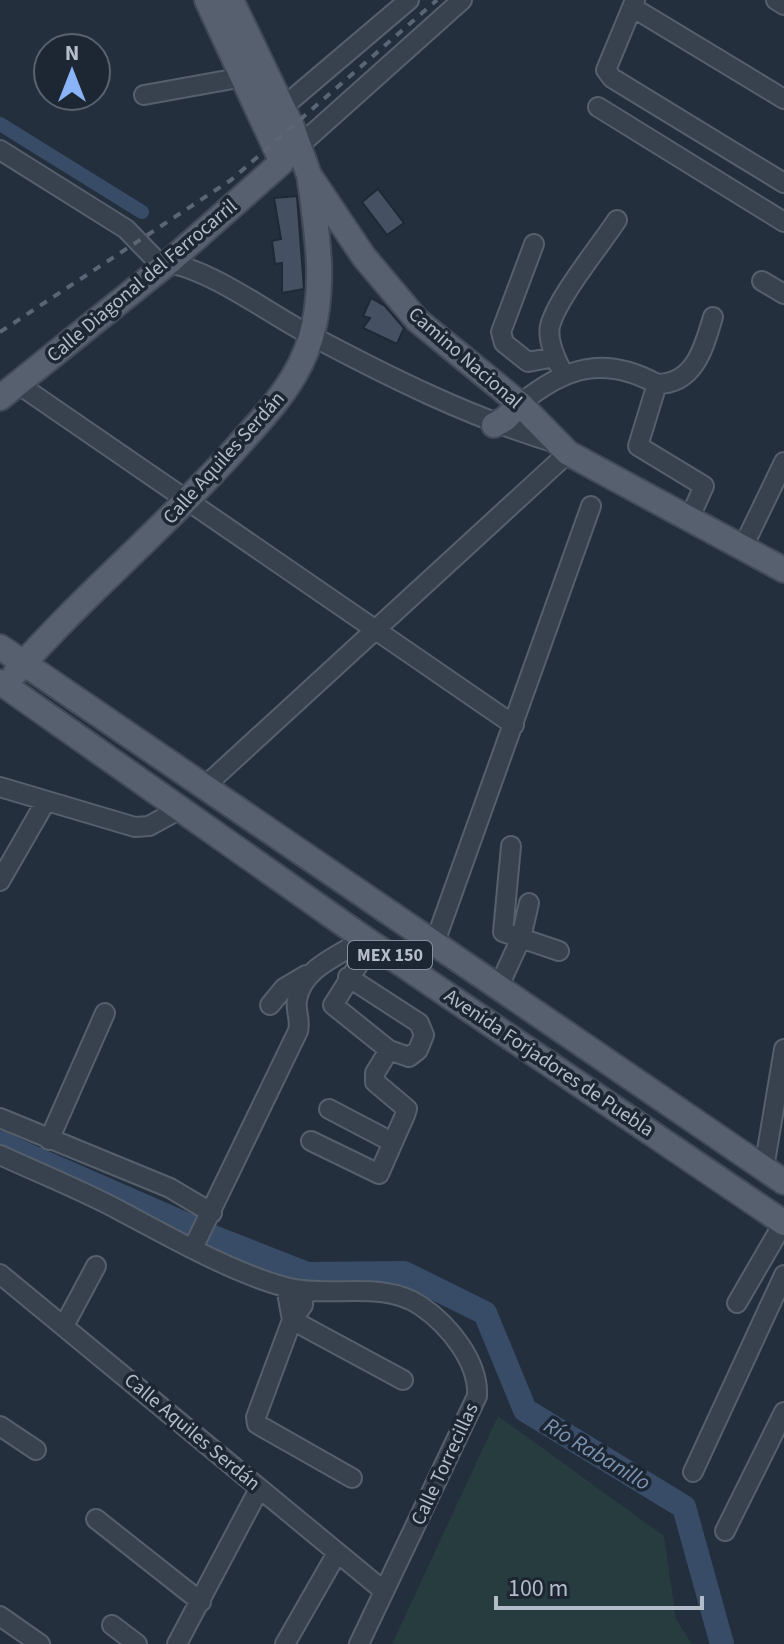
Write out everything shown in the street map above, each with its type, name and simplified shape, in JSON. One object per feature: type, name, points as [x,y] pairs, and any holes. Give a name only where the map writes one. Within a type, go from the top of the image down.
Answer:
[{"type":"main road","points":[[207,0],[244,77]]},
{"type":"main road","name":"Camino Nacional","points":[[231,0],[300,145],[309,175],[364,257],[417,320],[520,404],[562,448],[784,570]]},
{"type":"main road","name":"Calle Diagonal del Ferrocarril","points":[[9,391],[169,262],[282,162],[244,77]]},
{"type":"main road","name":"Calle Aquiles Serdán","points":[[2,683],[189,501],[283,394],[311,336],[319,268],[309,175]]},
{"type":"main road","points":[[494,425],[520,404]]},
{"type":"main road","name":"Avenida Forjadores de Puebla","points":[[0,647],[784,1182]]},
{"type":"main road","name":"Avenida Forjadores de Puebla","points":[[2,683],[369,941],[784,1222]]},
{"type":"street","points":[[283,107],[409,0]]},
{"type":"street","points":[[300,145],[462,0]]},
{"type":"street","points":[[776,0],[784,5]]},
{"type":"street","points":[[784,99],[634,4],[606,70],[612,78],[784,183]]},
{"type":"street","points":[[144,95],[244,77]]},
{"type":"street","points":[[598,107],[784,222]]},
{"type":"street","points":[[0,150],[126,229],[157,261],[182,263],[311,336],[494,425],[562,448],[204,787]]},
{"type":"street","points":[[559,365],[550,328],[558,308],[617,220]]},
{"type":"street","points":[[534,244],[501,332],[504,343],[528,362],[631,370],[657,384],[671,384],[683,378],[702,354],[713,317]]},
{"type":"street","points":[[762,281],[784,294]]},
{"type":"street","points":[[520,404],[559,365]]},
{"type":"street","points":[[657,384],[638,446],[704,486],[689,519]]},
{"type":"street","points":[[9,391],[189,501],[514,725]]},
{"type":"street","points":[[742,549],[784,462]]},
{"type":"street","points":[[435,942],[591,506]]},
{"type":"street","points":[[0,787],[142,827],[182,808]]},
{"type":"street","points":[[0,881],[46,801]]},
{"type":"street","points":[[511,846],[501,926],[507,936],[559,951]]},
{"type":"street","points":[[499,986],[521,938],[529,903]]},
{"type":"street","points":[[270,1005],[284,988],[369,941]]},
{"type":"street","points":[[348,977],[419,1023],[424,1035],[418,1050],[409,1057],[389,1050],[333,1005],[348,977],[369,941]]},
{"type":"street","points":[[193,1248],[298,1031],[301,1022],[296,1001],[306,975]]},
{"type":"street","points":[[49,1140],[105,1013]]},
{"type":"street","points":[[764,1168],[784,1049]]},
{"type":"street","points":[[311,1141],[379,1174],[407,1109],[375,1082],[375,1073],[389,1050]]},
{"type":"street","points":[[329,1109],[392,1142]]},
{"type":"street","points":[[0,1118],[170,1188],[212,1213]]},
{"type":"street","name":"Calle Torrecillas","points":[[0,1155],[95,1198],[193,1248],[295,1289],[383,1293],[407,1298],[443,1324],[466,1355],[478,1381],[471,1411],[359,1644]]},
{"type":"street","points":[[737,1303],[784,1222]]},
{"type":"street","points":[[65,1324],[96,1266]]},
{"type":"street","name":"Calle Aquiles Serdán","points":[[0,1274],[65,1324],[384,1591]]},
{"type":"street","points":[[693,1472],[784,1275]]},
{"type":"street","points":[[295,1289],[303,1305],[292,1320],[256,1417],[257,1424],[352,1478]]},
{"type":"street","points":[[292,1320],[403,1380]]},
{"type":"street","points":[[725,1531],[784,1412]]},
{"type":"street","points":[[0,1426],[36,1450]]},
{"type":"street","points":[[177,1644],[259,1489]]},
{"type":"street","points":[[96,1519],[201,1602]]},
{"type":"street","points":[[285,1644],[337,1553]]},
{"type":"street","points":[[0,1616],[40,1644]]},
{"type":"street","points":[[112,1625],[137,1644]]},
{"type":"green space","points":[[498,1416],[664,1536],[676,1619],[692,1644],[392,1644]]},
{"type":"building","points":[[378,189],[404,223],[387,235],[362,202]]},
{"type":"building","points":[[297,196],[304,289],[282,293],[282,263],[275,264],[272,241],[281,239],[274,198]]},
{"type":"building","points":[[371,298],[385,306],[404,328],[397,344],[363,328],[370,318],[363,316]]},
{"type":"waterway","points":[[0,124],[142,212]]},
{"type":"waterway","name":"Río Rabanillo","points":[[0,1143],[192,1227]]},
{"type":"waterway","name":"Río Rabanillo","points":[[208,1235],[307,1274],[404,1273],[485,1313],[525,1410],[684,1507],[722,1644]]},
{"type":"railway","points":[[0,332],[231,180],[437,0]]}]
